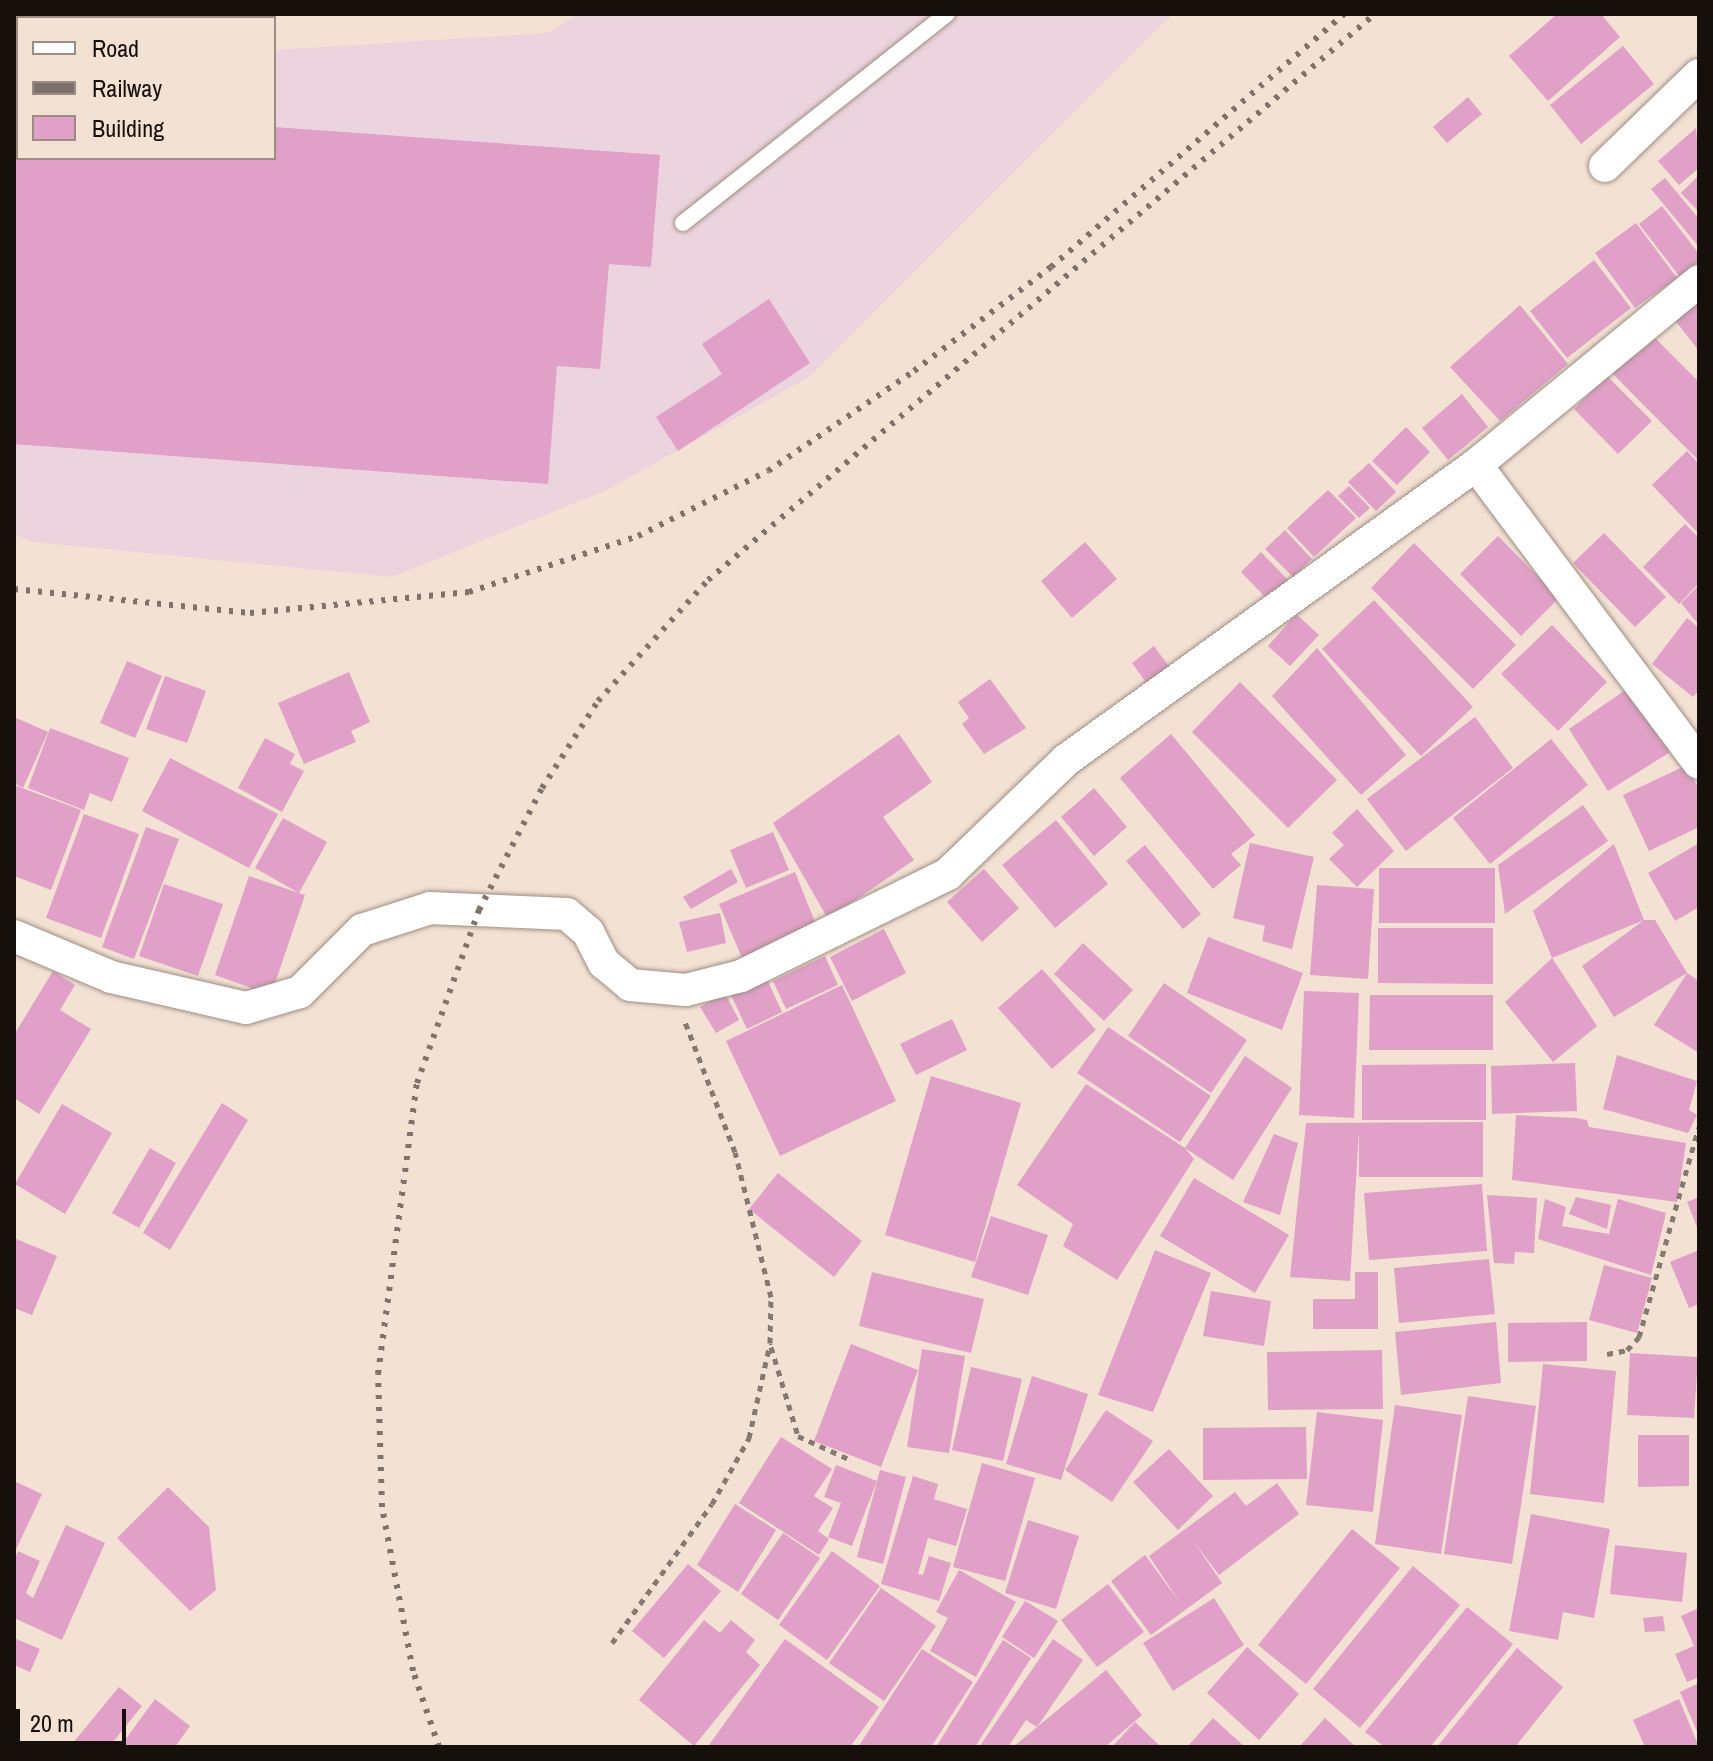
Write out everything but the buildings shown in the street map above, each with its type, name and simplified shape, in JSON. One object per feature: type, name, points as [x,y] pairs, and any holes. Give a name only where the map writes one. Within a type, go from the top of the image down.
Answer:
[{"type":"street","points":[[1605,166],[1699,75]]},
{"type":"street","points":[[14,936],[111,977],[246,1008],[300,992],[362,930],[430,908],[567,914],[588,932],[604,963],[630,985],[686,990],[741,976],[798,952],[948,874],[1066,760],[1476,465],[1699,281]]},
{"type":"street","points":[[1476,465],[1699,763]]},
{"type":"lane","points":[[683,223],[947,14]]},
{"type":"path","points":[[612,1643],[712,1504],[749,1438],[770,1343],[771,1297],[735,1152],[685,1025],[686,990]]},
{"type":"path","points":[[1607,1354],[1627,1350],[1639,1337],[1699,1127]]},
{"type":"path","points":[[770,1343],[798,1436],[851,1460]]},
{"type":"shaded area","points":[[580,14],[1173,14],[809,377],[607,490],[392,577],[32,542],[14,534],[14,18],[16,160],[276,160],[276,50],[547,33]]},
{"type":"railway","points":[[14,589],[250,613],[469,592],[638,536],[768,471],[914,371],[1051,267],[1344,14]]},
{"type":"railway","points":[[439,1747],[413,1671],[382,1507],[378,1374],[417,1083],[479,910],[542,788],[598,701],[708,580],[1375,14]]}]
